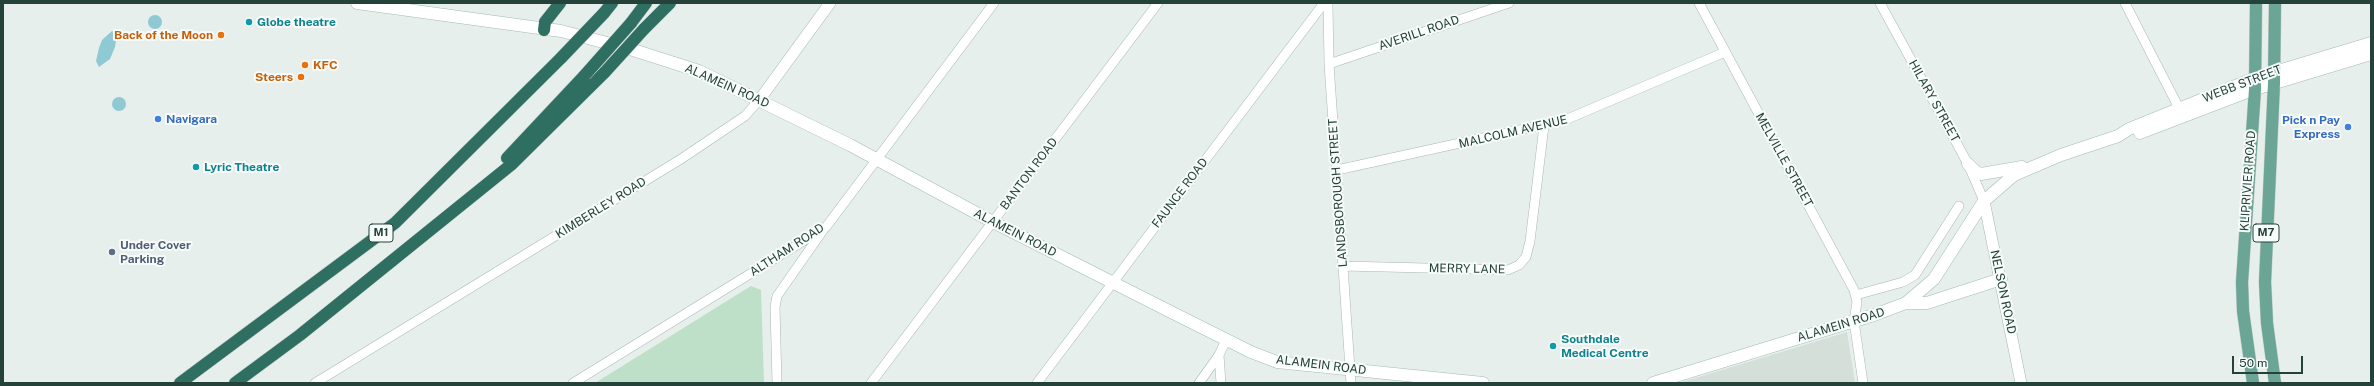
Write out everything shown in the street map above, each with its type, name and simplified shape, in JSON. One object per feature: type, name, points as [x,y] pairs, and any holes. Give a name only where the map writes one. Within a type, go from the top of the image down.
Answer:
[{"type":"highway","points":[[545,26],[560,3]]},
{"type":"highway","name":"M1","points":[[180,383],[395,223],[561,58],[612,3]]},
{"type":"highway","name":"M1","points":[[235,383],[300,335],[472,195],[585,75],[631,23],[646,3]]},
{"type":"highway","points":[[472,195],[512,164],[605,72],[670,3]]},
{"type":"main road","points":[[356,3],[545,26]]},
{"type":"main road","points":[[414,3],[545,26]]},
{"type":"main road","name":"KLIPRIVIER ROAD","points":[[2253,383],[2244,317],[2242,282],[2255,83],[2256,3]]},
{"type":"main road","name":"KLIPRIVIER ROAD","points":[[2275,3],[2275,71],[2265,282],[2267,323],[2275,383]]},
{"type":"main road","name":"ALAMEIN ROAD","points":[[545,26],[561,32],[630,49],[699,71],[760,99],[993,222],[1113,281],[1226,340],[1277,362],[1482,383]]},
{"type":"main road","name":"WEBB STREET","points":[[1984,201],[2014,175],[2042,163],[2118,136],[2137,134],[2182,113],[2255,83],[2275,71],[2371,44]]},
{"type":"main road","name":"WEBB STREET","points":[[2255,83],[2274,83],[2371,54]]},
{"type":"main road","points":[[1968,164],[1976,172],[1981,174],[2042,163]]},
{"type":"main road","name":"ALAMEIN ROAD","points":[[1653,383],[1854,321],[1906,303],[1934,279],[1984,201]]},
{"type":"main road","points":[[1906,303],[1927,303],[2001,279]]},
{"type":"street","name":"KIMBERLEY ROAD","points":[[315,383],[681,159],[745,116],[760,99],[830,3]]},
{"type":"street","name":"ALTHAM ROAD","points":[[573,383],[826,227],[994,3]]},
{"type":"street","name":"BANTON ROAD","points":[[871,383],[1158,3]]},
{"type":"street","name":"FAUNCE ROAD","points":[[1037,383],[1324,3]]},
{"type":"street","name":"LANDSBOROUGH STREET","points":[[1328,3],[1329,64],[1351,383]]},
{"type":"street","name":"AVERILL ROAD","points":[[1329,64],[1509,3]]},
{"type":"street","name":"MELVILLE STREET","points":[[1699,3],[1856,295]]},
{"type":"street","name":"HILARY STREET","points":[[1880,3],[1968,164],[1984,201]]},
{"type":"street","points":[[2125,3],[2182,113]]},
{"type":"street","name":"MALCOLM AVENUE","points":[[1337,170],[1544,126],[1596,108],[1725,52]]},
{"type":"street","name":"MERRY LANE","points":[[1343,266],[1508,270],[1519,265],[1526,257],[1530,241],[1544,126]]},
{"type":"street","name":"NELSON ROAD","points":[[1984,201],[2021,383]]},
{"type":"street","points":[[1863,383],[1854,321],[1857,307],[1856,295],[1903,282],[1915,276],[1960,206]]},
{"type":"street","points":[[776,383],[775,306],[777,296],[826,227]]},
{"type":"street","points":[[1199,383],[1219,355],[1226,340]]},
{"type":"street","points":[[1219,355],[1221,383]]},
{"type":"street","name":"KIMBERLEY ROAD","points":[[323,383],[335,372]]},
{"type":"shaded area","points":[[1847,332],[1855,383],[1679,383]]},
{"type":"green space","points":[[751,286],[761,290],[764,383],[595,383]]},
{"type":"water","points":[[152,15],[158,15],[162,19],[162,25],[158,29],[152,29],[148,25],[148,19]]},
{"type":"water","points":[[112,31],[117,34],[115,47],[110,59],[99,67],[96,61],[99,48],[102,40]]},
{"type":"water","points":[[116,97],[122,97],[126,101],[126,107],[122,111],[116,111],[112,107],[112,101]]},
{"type":"place","name":"Globe theatre","points":[[249,22]]},
{"type":"place","name":"Back of the Moon","points":[[221,35]]},
{"type":"place","name":"KFC","points":[[305,65]]},
{"type":"place","name":"Steers","points":[[301,77]]},
{"type":"place","name":"Navigara","points":[[158,119]]},
{"type":"place","name":"Pick n Pay Express","points":[[2348,127]]},
{"type":"place","name":"Lyric Theatre","points":[[196,167]]},
{"type":"place","name":"Under Cover Parking","points":[[112,252]]},
{"type":"place","name":"Southdale Medical Centre","points":[[1553,346]]}]
